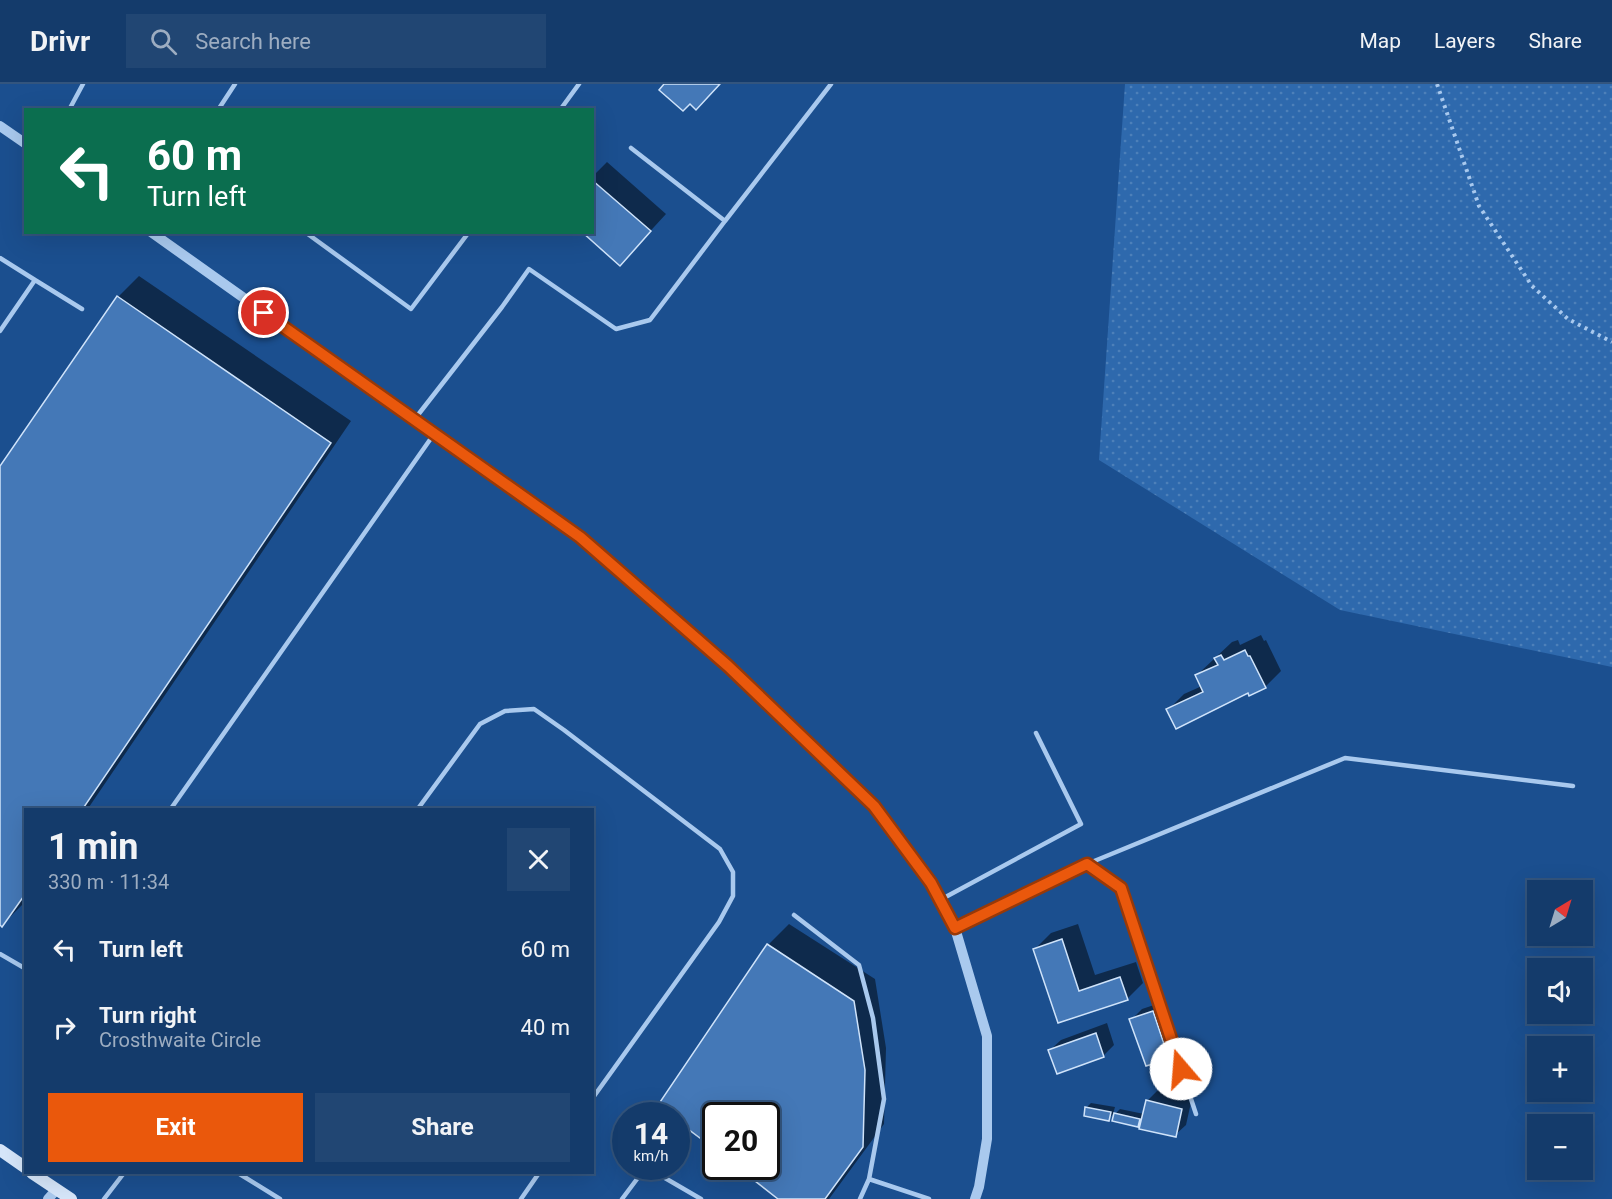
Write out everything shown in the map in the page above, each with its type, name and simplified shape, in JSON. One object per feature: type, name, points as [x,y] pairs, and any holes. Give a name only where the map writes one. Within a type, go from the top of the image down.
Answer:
[{"type":"main road","points":[[0,1150],[24,1167]]},
{"type":"main road","points":[[33,1174],[52,1194],[71,1199]]},
{"type":"street","points":[[0,126],[24,143]]},
{"type":"street","points":[[154,234],[580,537],[728,666],[874,806],[931,883],[955,928],[987,1036],[987,1139],[975,1199]]},
{"type":"lane","points":[[70,108],[83,84]]},
{"type":"lane","points":[[219,108],[235,84]]},
{"type":"lane","points":[[561,108],[579,84]]},
{"type":"lane","points":[[414,420],[530,269],[616,329],[650,320],[831,84]]},
{"type":"lane","points":[[631,148],[725,221]]},
{"type":"lane","points":[[308,234],[411,309],[467,234]]},
{"type":"lane","points":[[0,258],[81,309]]},
{"type":"lane","points":[[0,331],[35,280]]},
{"type":"lane","points":[[171,808],[434,434]]},
{"type":"lane","points":[[418,808],[480,724],[505,711],[534,709],[720,849],[733,872],[733,896],[719,922],[594,1096]]},
{"type":"lane","points":[[940,900],[1081,824],[1036,733]]},
{"type":"lane","points":[[955,928],[1087,864],[1345,758],[1573,786]]},
{"type":"lane","points":[[1087,864],[1121,888],[1196,1114]]},
{"type":"lane","points":[[794,915],[859,965],[873,1018],[884,1099],[869,1179],[860,1199]]},
{"type":"lane","points":[[0,954],[24,968]]},
{"type":"lane","points":[[622,1199],[646,1167],[701,1199]]},
{"type":"lane","points":[[104,1199],[123,1174]]},
{"type":"lane","points":[[240,1174],[280,1199]]},
{"type":"lane","points":[[521,1199],[539,1174]]},
{"type":"lane","points":[[869,1179],[929,1199]]},
{"type":"path","points":[[1437,84],[1479,206],[1532,286],[1568,319],[1612,342]]},
{"type":"shaded area","points":[[1125,84],[1612,84],[1612,667],[1340,610],[1099,460]]},
{"type":"building","points":[[664,84],[720,84],[696,110],[690,104],[683,111],[659,90]]},
{"type":"building","points":[[594,182],[651,231],[620,266],[584,234],[594,234]]},
{"type":"building","points":[[117,296],[331,443],[83,808],[24,808],[24,896],[2,927],[0,925],[0,466]]},
{"type":"building","points":[[1245,650],[1266,688],[1249,696],[1248,693],[1176,729],[1166,709],[1203,692],[1195,675],[1218,665],[1214,658],[1221,655],[1224,660]]},
{"type":"building","points":[[1062,939],[1079,991],[1120,977],[1128,1000],[1058,1023],[1033,949]]},
{"type":"building","points":[[767,944],[854,1001],[865,1070],[863,1147],[825,1199],[778,1199],[754,1180],[780,1180],[780,1102],[702,1102],[702,1140],[690,1130],[690,1102],[660,1102]]},
{"type":"building","points":[[1153,1011],[1169,1059],[1146,1066],[1129,1019]]},
{"type":"building","points":[[1096,1033],[1104,1057],[1057,1074],[1048,1050]]},
{"type":"building","points":[[1146,1100],[1182,1109],[1176,1137],[1139,1129]]},
{"type":"building","points":[[1085,1107],[1111,1112],[1109,1121],[1084,1116]]},
{"type":"building","points":[[1114,1113],[1140,1119],[1138,1127],[1112,1121]]},
{"type":"route","points":[[264,313],[580,537],[728,666],[874,806],[931,883],[955,928],[1087,864],[1121,888],[1181,1069]]}]
